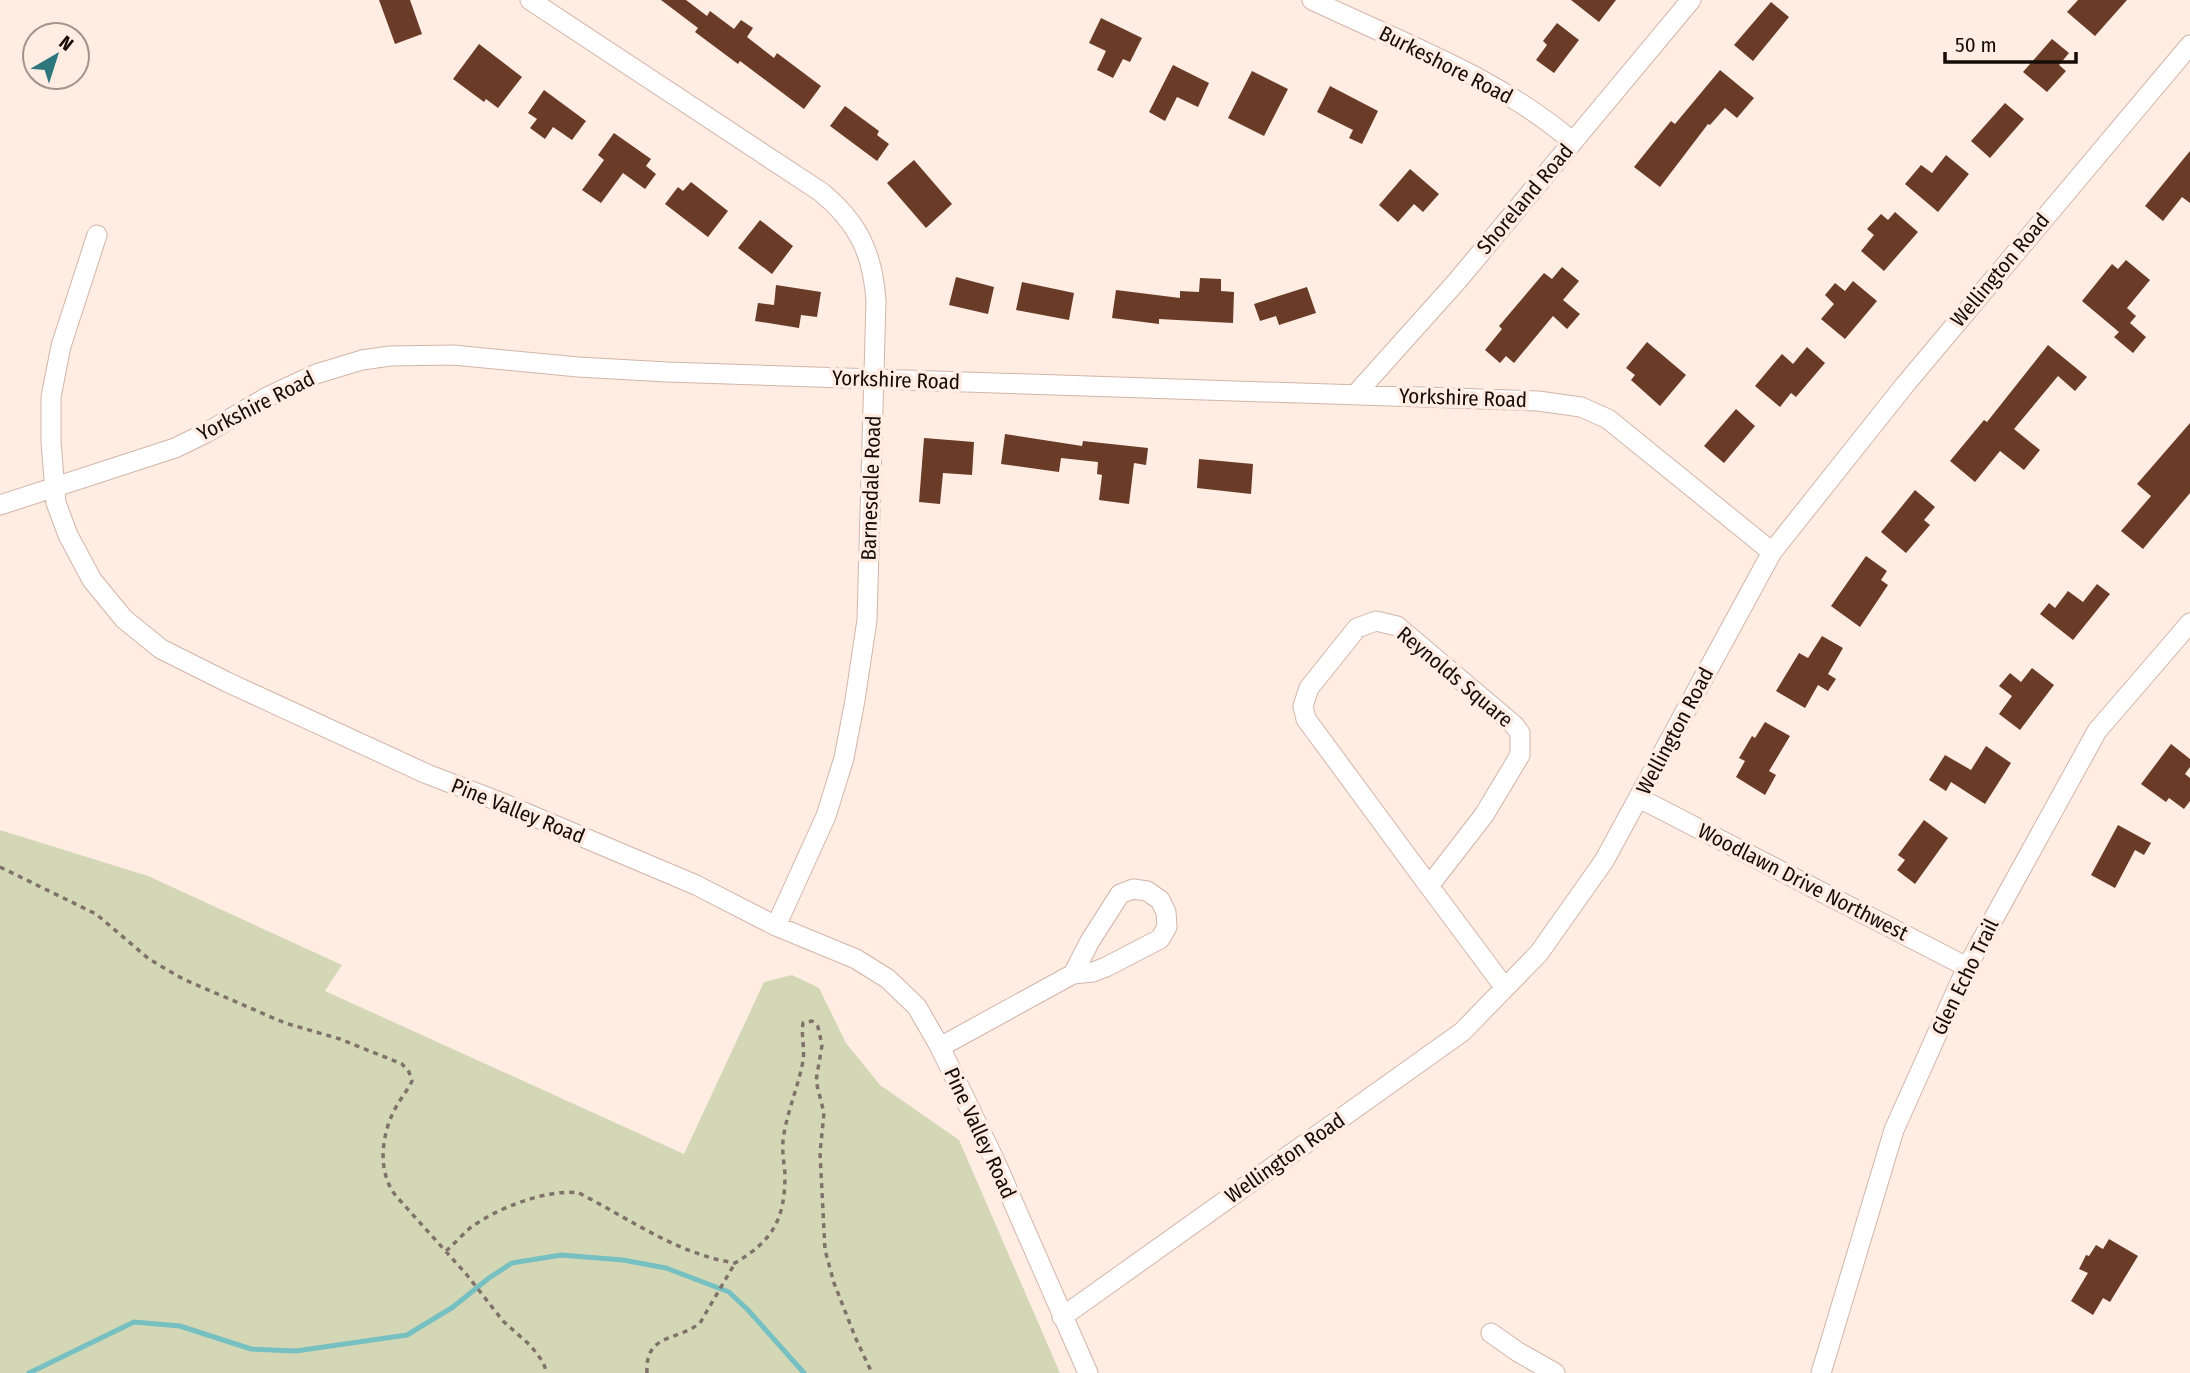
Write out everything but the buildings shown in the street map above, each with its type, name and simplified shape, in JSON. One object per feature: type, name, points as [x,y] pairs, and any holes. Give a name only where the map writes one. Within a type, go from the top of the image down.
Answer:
[{"type":"street","name":"Barnesdale Road","points":[[530,0],[835,204],[860,237],[875,276],[876,379],[867,620],[855,702],[844,758],[826,816],[776,926]]},
{"type":"street","name":"Shoreland Road","points":[[1355,395],[1458,281],[1691,0]]},
{"type":"street","name":"Burkeshore Road","points":[[1318,1],[1516,99],[1573,142]]},
{"type":"street","name":"Wellington Road","points":[[1062,1317],[1462,1031],[1539,953],[1604,861],[1772,552],[1904,386],[2190,45]]},
{"type":"street","name":"Pine Valley Road","points":[[97,235],[61,346],[51,397],[51,442],[56,503],[68,535],[92,580],[124,619],[161,649],[360,745],[696,885],[776,926],[856,959],[888,979],[917,1007],[940,1047],[995,1161],[1088,1373]]},
{"type":"street","name":"Yorkshire Road","points":[[0,505],[174,448],[206,433],[267,397],[316,374],[362,360],[390,356],[453,355],[667,372],[1538,401],[1581,407],[1608,419],[1772,552]]},
{"type":"street","name":"Reynolds Square","points":[[1429,886],[1468,837],[1507,779],[1520,755],[1520,733],[1397,626],[1387,622],[1366,623],[1357,628],[1309,688],[1303,706],[1306,719],[1429,886],[1505,988]]},
{"type":"street","name":"Glen Echo Trail","points":[[1821,1373],[1894,1130],[1967,967],[2097,731],[2190,623]]},
{"type":"street","name":"Woodlawn Drive Northwest","points":[[1639,798],[1967,967]]},
{"type":"street","points":[[940,1047],[1073,974],[1093,972],[1106,967],[1160,939],[1167,927],[1166,912],[1160,900],[1147,891],[1133,889],[1121,894],[1090,941],[1073,974]]},
{"type":"street","points":[[1491,1333],[1555,1373]]},
{"type":"path","points":[[0,867],[96,914],[149,959],[183,979],[285,1023],[340,1039],[402,1064],[412,1081],[390,1121],[384,1151],[384,1171],[391,1189],[467,1275],[503,1321],[531,1346],[543,1362],[547,1373]]},
{"type":"path","points":[[647,1373],[646,1357],[651,1350],[658,1343],[699,1324],[736,1262],[765,1241],[775,1228],[782,1212],[785,1173],[783,1143],[804,1057],[803,1023],[812,1021],[818,1027],[822,1045],[816,1081],[824,1113],[820,1153],[825,1250],[834,1283],[872,1373]]},
{"type":"path","points":[[446,1251],[470,1228],[499,1211],[542,1196],[568,1191],[579,1193],[677,1246],[718,1260],[736,1262]]},
{"type":"green space","points":[[0,830],[148,876],[342,965],[325,991],[684,1154],[764,982],[792,975],[819,988],[846,1043],[880,1085],[959,1140],[1060,1373],[0,1373]]},
{"type":"waterway","points":[[29,1373],[134,1322],[180,1326],[251,1349],[296,1351],[407,1335],[453,1307],[512,1263],[561,1255],[623,1260],[666,1268],[729,1292],[804,1373]]}]
